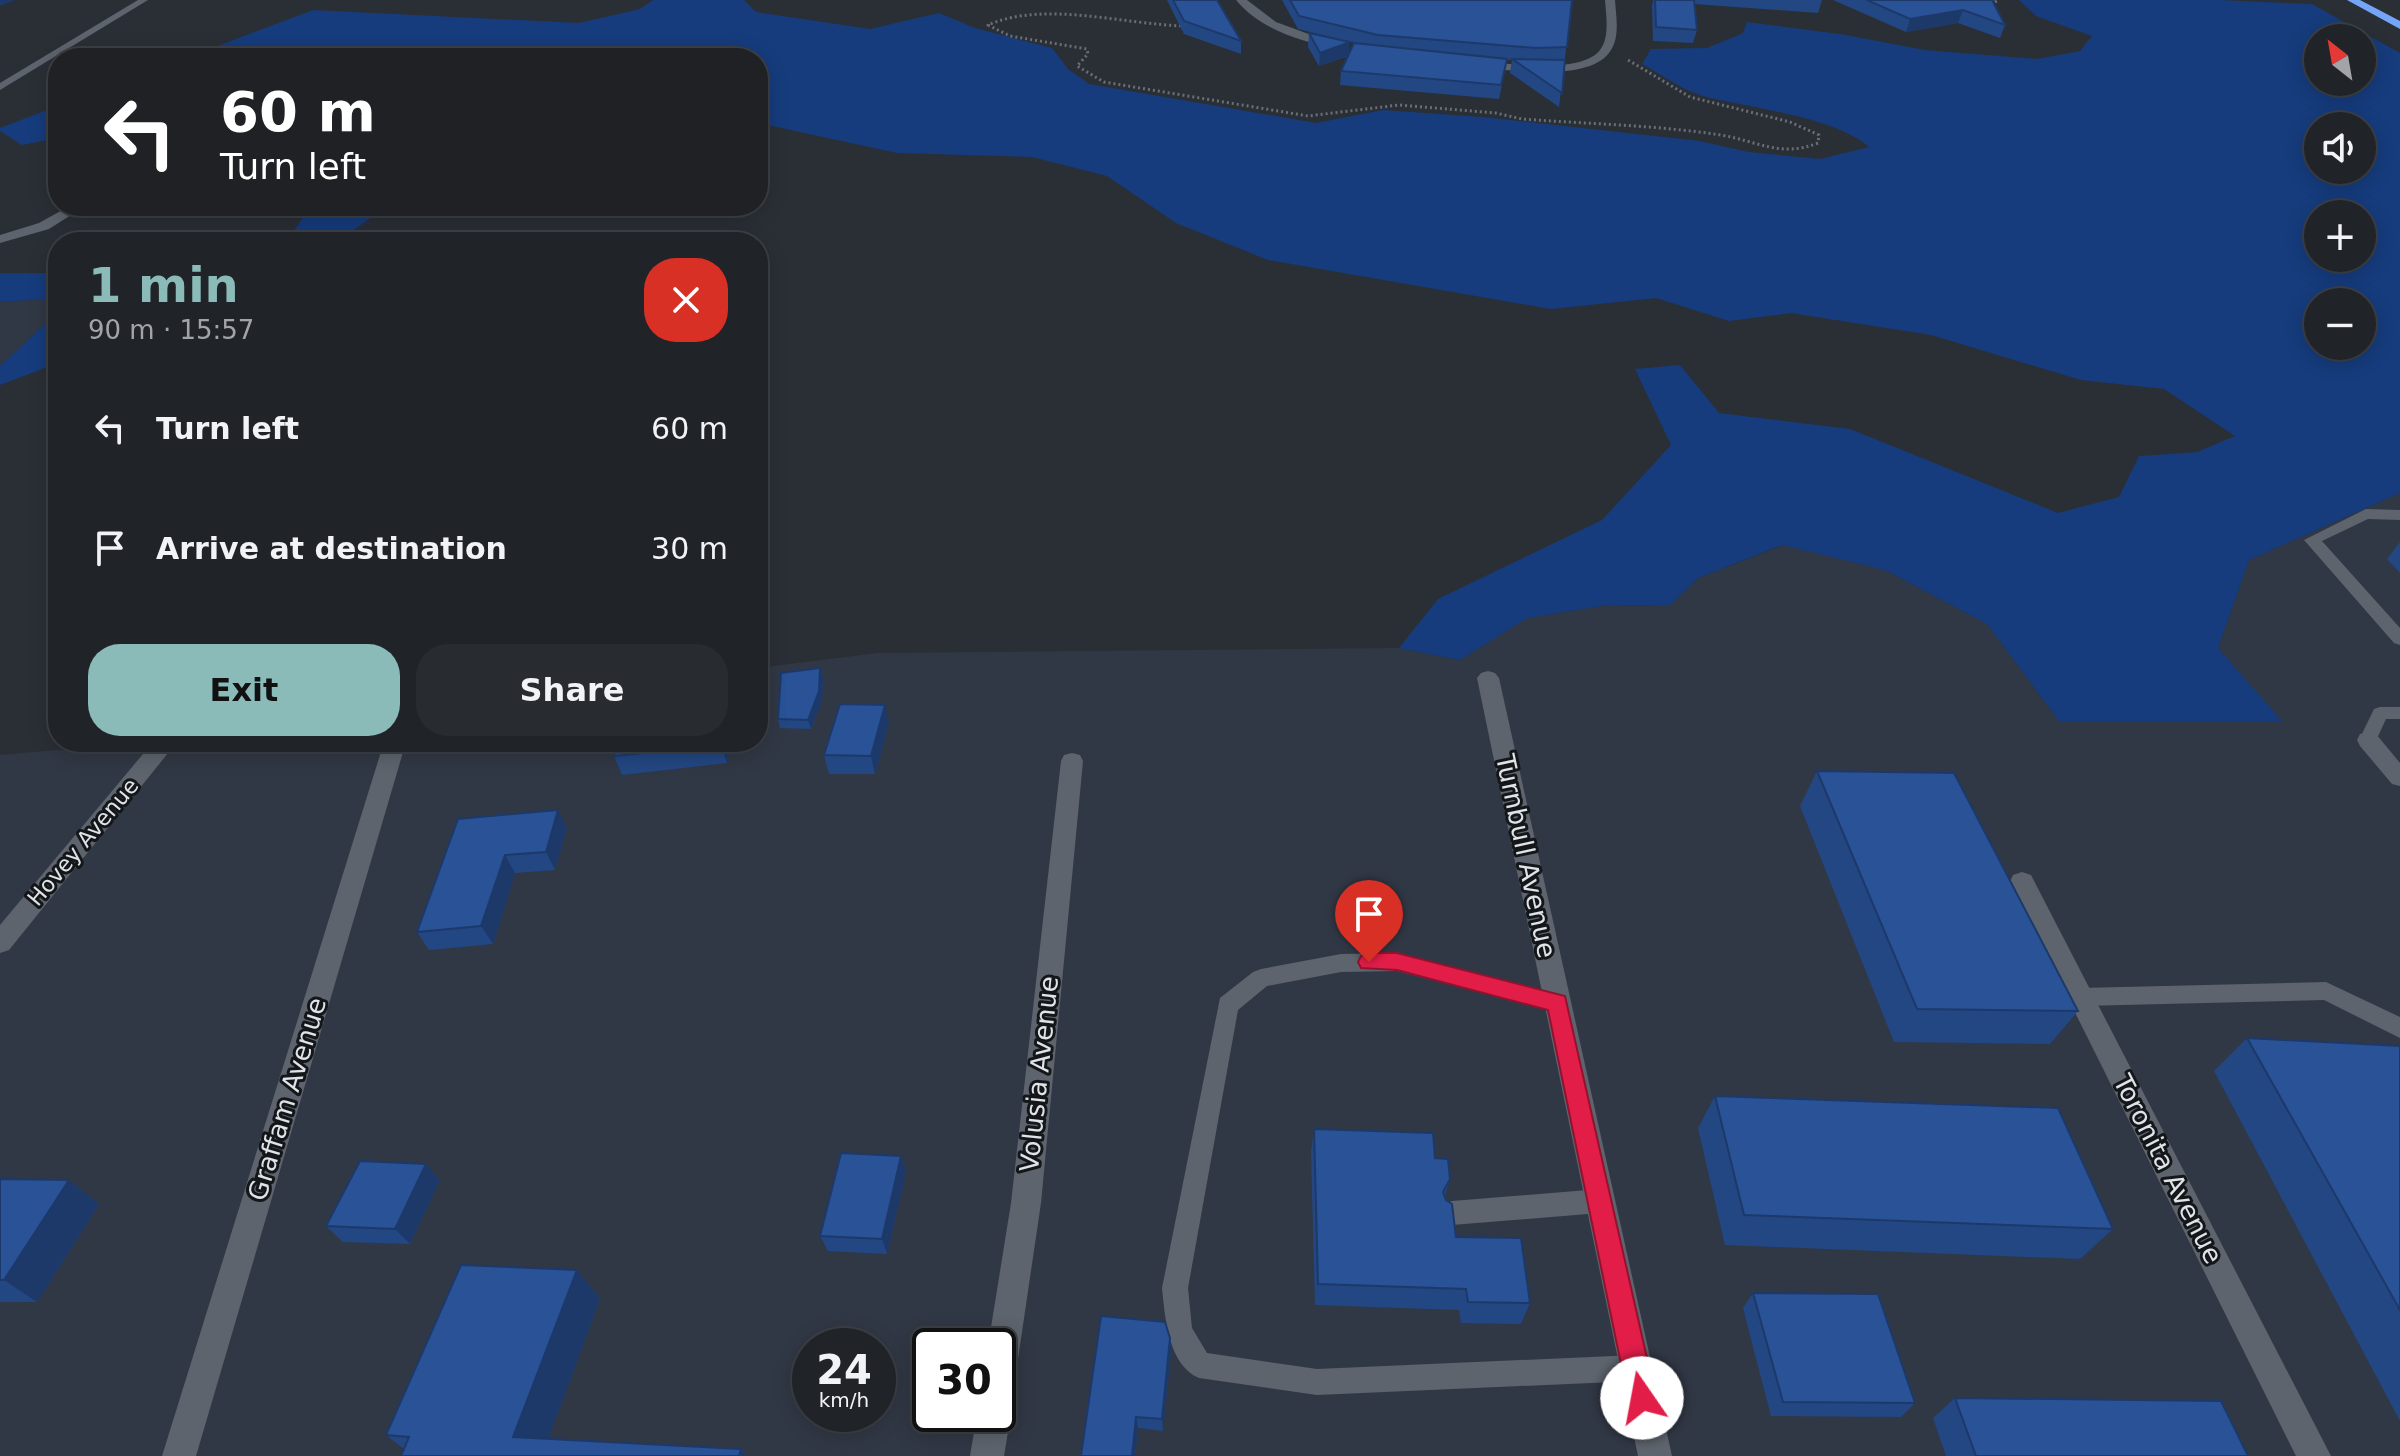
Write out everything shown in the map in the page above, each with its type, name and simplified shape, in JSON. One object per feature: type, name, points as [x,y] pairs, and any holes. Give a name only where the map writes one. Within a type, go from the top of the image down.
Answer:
[{"type":"highway","points":[[2352,0],[2400,26]]},
{"type":"street","points":[[1241,0],[1264,20],[1283,30],[1349,49]]},
{"type":"street","points":[[1460,62],[1557,68],[1592,61],[1607,48],[1610,0]]},
{"type":"street","points":[[0,239],[44,226],[60,216]]},
{"type":"street","name":"Turnbull Avenue","points":[[1488,678],[1655,1456]]},
{"type":"street","points":[[2368,740],[2400,778]]},
{"type":"street","name":"Hovey Avenue","points":[[0,943],[158,752]]},
{"type":"street","name":"Graffam Avenue","points":[[179,1456],[392,752]]},
{"type":"street","name":"Volusia Avenue","points":[[1007,1328],[1026,1203],[1072,761]]},
{"type":"street","name":"Toronita Avenue","points":[[2022,882],[2314,1456]]},
{"type":"street","points":[[987,1456],[991,1432]]},
{"type":"lane","points":[[65,48],[144,0]]},
{"type":"lane","points":[[0,87],[48,58]]},
{"type":"lane","points":[[2400,515],[2366,514],[2312,540],[2400,639]]},
{"type":"lane","points":[[2368,740],[2380,713],[2400,713]]},
{"type":"lane","points":[[1558,1003],[1397,962],[1341,963],[1261,978],[1228,1005],[1175,1288],[1179,1332],[1199,1365],[1317,1382],[1636,1368]]},
{"type":"lane","points":[[2081,997],[2326,991],[2400,1028]]},
{"type":"lane","points":[[1452,1213],[1600,1201]]},
{"type":"path","points":[[1991,5],[1998,0]]},
{"type":"path","points":[[1194,25],[1165,27],[1119,19],[1029,14],[1000,17],[988,25],[995,31],[1016,37],[1087,49],[1088,54],[1077,66],[1104,82],[1308,116],[1399,105],[1496,113],[1522,119],[1653,127],[1722,135],[1775,149],[1801,150],[1818,143],[1819,135],[1807,128],[1759,112],[1695,100],[1628,60]]},
{"type":"shaded area","points":[[653,0],[744,0],[756,12],[870,29],[939,13],[975,28],[1052,48],[1068,69],[1089,84],[1316,123],[1383,110],[1482,117],[1700,141],[1748,152],[1820,159],[1869,147],[1854,136],[1813,120],[1695,93],[1642,64],[1651,49],[1707,48],[1743,33],[1747,22],[1840,34],[1925,50],[2037,59],[2080,51],[2092,36],[2036,16],[2019,0],[2218,0],[2312,4],[2348,24],[2304,24],[2304,96],[2376,96],[2376,40],[2400,53],[2400,493],[2249,560],[2218,648],[2282,721],[2059,721],[1987,624],[1885,570],[1782,545],[1698,578],[1669,606],[1608,605],[1527,618],[1460,660],[1399,648],[1438,599],[1602,520],[1671,445],[1635,369],[1680,365],[1719,413],[1850,429],[2058,513],[2119,497],[2139,456],[2197,452],[2235,436],[2164,389],[2081,380],[1931,335],[1791,313],[1729,321],[1656,298],[1551,309],[1268,260],[1176,223],[1107,176],[1032,157],[897,153],[768,125],[768,48],[212,48],[313,10],[579,23],[640,9]]},
{"type":"shaded area","points":[[48,110],[48,140],[22,145],[0,128]]},
{"type":"shaded area","points":[[304,216],[373,216],[351,232],[293,232]]},
{"type":"shaded area","points":[[0,273],[48,273],[48,299],[0,302]]},
{"type":"shaded area","points":[[48,299],[48,321],[0,366],[0,302]]},
{"type":"shaded area","points":[[48,321],[48,367],[0,385],[0,366]]},
{"type":"shaded area","points":[[2400,493],[2400,1456],[0,1456],[0,755],[48,751],[768,752],[768,667],[878,653],[1399,648],[1460,660],[1526,618],[1608,605],[1669,606],[1698,578],[1783,545],[1885,570],[1987,624],[2059,721],[2280,721],[2218,648],[2249,560]]},
{"type":"building","points":[[1173,0],[1217,0],[1241,41],[1184,21]]},
{"type":"building","points":[[1290,0],[1572,0],[1567,47],[1536,48],[1378,35],[1299,16]]},
{"type":"building","points":[[1655,0],[1694,0],[1697,30],[1656,27]]},
{"type":"building","points":[[1867,0],[1992,0],[2005,25],[1963,10],[1910,19]]},
{"type":"building","points":[[1309,33],[1350,42],[1320,53]]},
{"type":"building","points":[[1354,43],[1507,59],[1501,85],[1341,71]]},
{"type":"building","points":[[1512,59],[1565,60],[1562,93]]},
{"type":"building","points":[[820,668],[819,691],[808,720],[778,719],[781,673]]},
{"type":"building","points":[[840,704],[885,705],[871,756],[824,755]]},
{"type":"building","points":[[615,752],[653,752],[614,756]]},
{"type":"building","points":[[1817,771],[1954,773],[2078,1011],[1917,1009]]},
{"type":"building","points":[[558,810],[546,852],[505,855],[481,926],[417,932],[458,819]]},
{"type":"building","points":[[2247,1038],[2400,1046],[2400,1310]]},
{"type":"building","points":[[1715,1096],[2058,1108],[2113,1229],[1744,1215]]},
{"type":"building","points":[[1314,1129],[1433,1133],[1435,1158],[1448,1159],[1450,1179],[1443,1192],[1452,1204],[1456,1237],[1521,1238],[1530,1303],[1468,1302],[1466,1289],[1318,1284]]},
{"type":"building","points":[[841,1153],[901,1156],[882,1239],[820,1236]]},
{"type":"building","points":[[360,1161],[426,1164],[395,1229],[326,1226]]},
{"type":"building","points":[[0,1179],[69,1180],[4,1280],[0,1280]]},
{"type":"building","points":[[461,1265],[577,1270],[513,1437],[741,1449],[739,1456],[401,1456],[409,1437],[386,1435]]},
{"type":"building","points":[[1753,1293],[1878,1294],[1915,1403],[1783,1402]]},
{"type":"building","points":[[1101,1316],[1165,1322],[1170,1338],[1162,1419],[1136,1417],[1132,1456],[1081,1456]]},
{"type":"building","points":[[1955,1398],[2221,1401],[2248,1456],[1976,1456]]},
{"type":"route","points":[[1369,962],[1397,962],[1558,1003],[1642,1398]]}]
